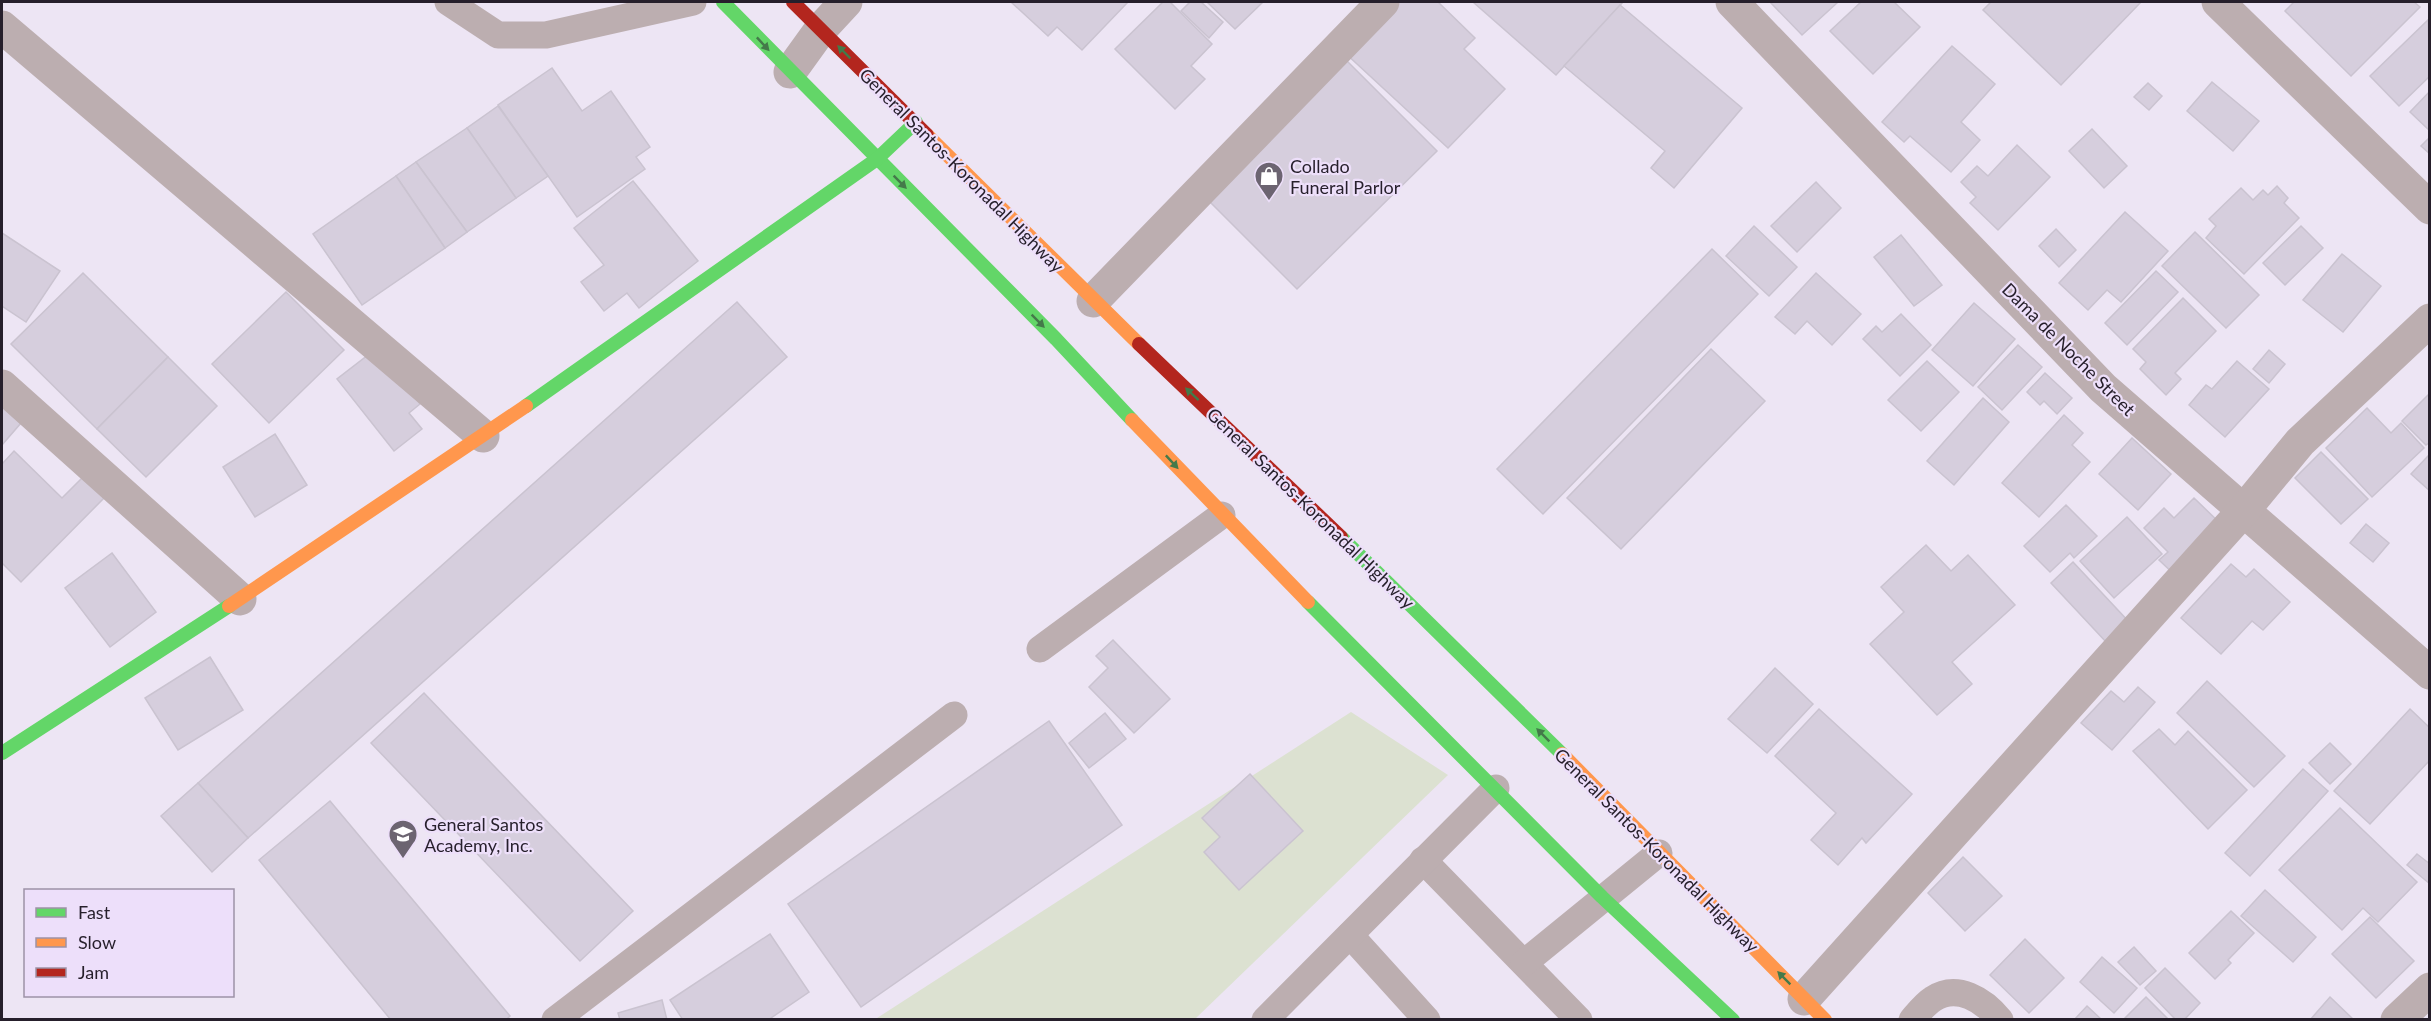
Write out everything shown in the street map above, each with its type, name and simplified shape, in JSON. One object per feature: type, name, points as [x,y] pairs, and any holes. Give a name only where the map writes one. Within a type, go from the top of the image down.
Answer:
[{"type":"main road","points":[[723,2],[1056,339],[1222,515],[1602,897],[1733,1020]]},
{"type":"main road","name":"General Santos-Koronadal Highway","points":[[793,2],[916,122],[1093,301],[1273,470],[1539,731],[1815,1009]]},
{"type":"main road","points":[[2,753],[240,599],[483,436],[877,159],[916,122]]},
{"type":"street","points":[[790,72],[821,29],[846,2]]},
{"type":"street","points":[[1093,301],[1383,2]]},
{"type":"street","name":"Dama de Noche Street","points":[[1732,2],[2103,388],[2430,673]]},
{"type":"street","points":[[2218,2],[2430,208]]},
{"type":"street","points":[[2,27],[483,436]]},
{"type":"street","points":[[1815,1009],[2300,442],[2430,320]]},
{"type":"street","points":[[2,386],[240,599]]},
{"type":"street","points":[[2397,1020],[2430,989]]},
{"type":"lane","points":[[448,2],[498,35],[546,34],[693,2]]},
{"type":"lane","points":[[1040,649],[1222,515]]},
{"type":"lane","points":[[555,1020],[954,715]]},
{"type":"lane","points":[[1265,1020],[1496,788]]},
{"type":"lane","points":[[1524,963],[1602,897],[1659,853]]},
{"type":"lane","points":[[1423,860],[1579,1020]]},
{"type":"lane","points":[[1350,935],[1427,1020]]},
{"type":"lane","points":[[1912,1020],[1933,998],[1956,991],[1980,1000],[2000,1020]]},
{"type":"green space","points":[[1351,712],[1448,775],[1195,1019],[874,1020]]},
{"type":"building","points":[[1011,2],[1128,2],[1082,50],[1057,27],[1048,36]]},
{"type":"building","points":[[1163,2],[1170,2],[1212,44],[1191,66],[1205,79],[1175,109],[1115,49]]},
{"type":"building","points":[[1190,2],[1201,2],[1223,22],[1209,38],[1181,11]]},
{"type":"building","points":[[1207,2],[1263,2],[1235,29]]},
{"type":"building","points":[[1393,2],[1438,2],[1475,38],[1464,49],[1505,89],[1448,148],[1344,52]]},
{"type":"building","points":[[1473,2],[1623,2],[1556,75]]},
{"type":"building","points":[[1770,2],[1838,2],[1802,35]]},
{"type":"building","points":[[1861,2],[1894,2],[1920,27],[1873,74],[1830,31]]},
{"type":"building","points":[[1991,2],[2141,2],[2061,85],[1983,10]]},
{"type":"building","points":[[2294,2],[2414,2],[2420,7],[2351,76],[2285,11]]},
{"type":"building","points":[[1620,5],[1742,108],[1674,188],[1651,168],[1665,151],[1564,66]]},
{"type":"building","points":[[2428,20],[2430,76],[2399,106],[2370,76]]},
{"type":"building","points":[[1952,46],[1995,84],[1961,122],[1980,140],[1951,172],[1910,136],[1904,142],[1882,122]]},
{"type":"building","points":[[1344,58],[1437,151],[1297,289],[1204,196]]},
{"type":"building","points":[[552,68],[582,111],[611,91],[650,147],[636,157],[645,169],[577,217],[498,105]]},
{"type":"building","points":[[2212,82],[2259,121],[2233,151],[2187,111]]},
{"type":"building","points":[[2148,83],[2162,96],[2149,110],[2134,97]]},
{"type":"building","points":[[2430,91],[2430,131],[2410,112]]},
{"type":"building","points":[[498,106],[548,176],[516,198],[467,128]]},
{"type":"building","points":[[467,128],[516,198],[467,232],[416,162]]},
{"type":"building","points":[[2092,129],[2127,166],[2104,188],[2069,151]]},
{"type":"building","points":[[2430,137],[2430,154],[2421,146]]},
{"type":"building","points":[[2017,145],[2050,177],[1998,230],[1970,203],[1976,197],[1961,182],[1977,166],[1988,176]]},
{"type":"building","points":[[416,162],[467,232],[445,248],[396,176]]},
{"type":"building","points":[[396,176],[445,248],[362,305],[313,234]]},
{"type":"building","points":[[633,181],[698,261],[639,308],[627,293],[604,311],[581,282],[604,265],[574,228]]},
{"type":"building","points":[[1816,182],[1841,208],[1797,252],[1771,226]]},
{"type":"building","points":[[2277,186],[2288,198],[2284,203],[2299,218],[2244,274],[2206,238],[2216,226],[2209,219],[2241,188],[2253,200],[2263,190],[2268,195]]},
{"type":"building","points":[[2125,212],[2168,251],[2121,302],[2107,290],[2088,310],[2059,283]]},
{"type":"building","points":[[1754,226],[1797,267],[1769,296],[1726,256]]},
{"type":"building","points":[[2301,226],[2323,248],[2285,285],[2263,263]]},
{"type":"building","points":[[2056,229],[2076,250],[2059,267],[2039,246]]},
{"type":"building","points":[[2195,232],[2259,295],[2226,328],[2162,266]]},
{"type":"building","points":[[2,233],[60,271],[26,322],[2,306]]},
{"type":"building","points":[[1901,235],[1942,285],[1914,306],[1874,257]]},
{"type":"building","points":[[1712,249],[1758,294],[1543,514],[1497,469]]},
{"type":"building","points":[[2342,254],[2381,286],[2343,332],[2303,300]]},
{"type":"building","points":[[2156,271],[2178,292],[2127,345],[2105,323]]},
{"type":"building","points":[[83,273],[168,357],[97,429],[11,344]]},
{"type":"building","points":[[1816,273],[1861,314],[1832,345],[1807,321],[1795,334],[1775,317]]},
{"type":"building","points":[[286,292],[344,350],[269,423],[212,364]]},
{"type":"building","points":[[2183,298],[2216,331],[2175,373],[2181,379],[2166,395],[2140,369],[2146,362],[2133,349]]},
{"type":"building","points":[[737,302],[787,357],[248,838],[198,783]]},
{"type":"building","points":[[1974,303],[2015,339],[1973,386],[1932,350]]},
{"type":"building","points":[[1901,314],[1931,345],[1900,376],[1863,339],[1876,326],[1882,332]]},
{"type":"building","points":[[2018,345],[2042,367],[2002,410],[1978,387]]},
{"type":"building","points":[[377,348],[420,404],[409,413],[422,429],[394,451],[337,379]]},
{"type":"building","points":[[1711,349],[1765,401],[1621,549],[1567,498]]},
{"type":"building","points":[[2269,350],[2285,364],[2269,383],[2253,369]]},
{"type":"building","points":[[168,357],[217,406],[146,477],[97,429]]},
{"type":"building","points":[[1927,361],[1959,392],[1921,431],[1888,400]]},
{"type":"building","points":[[2237,361],[2269,389],[2225,437],[2189,405],[2206,385],[2212,389]]},
{"type":"building","points":[[2045,373],[2072,398],[2057,414],[2044,401],[2040,405],[2027,392]]},
{"type":"building","points":[[2430,393],[2430,442],[2426,445],[2402,421]]},
{"type":"building","points":[[1983,398],[2009,422],[1954,485],[1927,461]]},
{"type":"building","points":[[2,406],[21,423],[2,445]]},
{"type":"building","points":[[2367,408],[2391,433],[2401,423],[2424,448],[2372,497],[2326,448]]},
{"type":"building","points":[[2064,415],[2083,433],[2072,445],[2090,462],[2039,517],[2002,483]]},
{"type":"building","points":[[275,434],[307,485],[255,517],[223,467]]},
{"type":"building","points":[[2132,438],[2171,474],[2138,510],[2099,474]]},
{"type":"building","points":[[14,451],[62,498],[83,477],[105,497],[21,582],[2,563],[2,464]]},
{"type":"building","points":[[2321,452],[2368,499],[2341,524],[2295,478]]},
{"type":"building","points":[[2430,454],[2430,491],[2411,474]]},
{"type":"building","points":[[2194,498],[2225,528],[2177,577],[2159,560],[2168,552],[2144,528],[2164,508],[2174,518]]},
{"type":"building","points":[[2066,505],[2097,536],[2074,558],[2070,553],[2050,572],[2024,546]]},
{"type":"building","points":[[2127,517],[2162,554],[2114,598],[2080,561]]},
{"type":"building","points":[[2366,524],[2389,543],[2373,562],[2350,543]]},
{"type":"building","points":[[1926,545],[1951,571],[1968,555],[2015,605],[1952,662],[1972,684],[1937,715],[1870,644],[1904,612],[1881,587]]},
{"type":"building","points":[[112,553],[156,612],[110,647],[65,588]]},
{"type":"building","points":[[2073,562],[2130,623],[2107,643],[2051,583]]},
{"type":"building","points":[[2231,564],[2246,577],[2254,569],[2290,602],[2263,630],[2252,621],[2221,654],[2181,618]]},
{"type":"building","points":[[1113,640],[1170,699],[1134,733],[1089,687],[1108,668],[1096,656]]},
{"type":"building","points":[[210,657],[243,710],[178,750],[145,698]]},
{"type":"building","points":[[1775,668],[1813,704],[1767,753],[1728,719]]},
{"type":"building","points":[[2207,681],[2285,756],[2254,787],[2177,713]]},
{"type":"building","points":[[2138,687],[2155,702],[2112,750],[2081,723],[2111,691],[2124,702]]},
{"type":"building","points":[[424,693],[633,911],[580,961],[371,743]]},
{"type":"building","points":[[1819,709],[1912,794],[1866,843],[1862,838],[1838,865],[1811,840],[1836,813],[1775,756]]},
{"type":"building","points":[[2410,709],[2430,728],[2430,760],[2370,824],[2334,791]]},
{"type":"building","points":[[1105,713],[1126,739],[1089,768],[1069,743]]},
{"type":"building","points":[[1049,721],[1122,825],[861,1007],[788,904]]},
{"type":"building","points":[[2159,729],[2175,745],[2188,731],[2247,790],[2208,829],[2133,751]]},
{"type":"building","points":[[2330,743],[2351,764],[2330,784],[2309,763]]},
{"type":"building","points":[[2303,769],[2328,791],[2250,876],[2225,853]]},
{"type":"building","points":[[1250,774],[1303,831],[1239,890],[1204,852],[1220,837],[1202,818]]},
{"type":"building","points":[[198,783],[248,838],[212,872],[161,816]]},
{"type":"building","points":[[330,801],[510,1016],[506,1020],[391,1020],[259,860]]},
{"type":"building","points":[[2340,808],[2417,882],[2378,922],[2363,908],[2342,930],[2279,870]]},
{"type":"building","points":[[2417,854],[2430,864],[2430,884],[2407,865]]},
{"type":"building","points":[[1963,857],[2002,896],[1965,931],[1928,893]]},
{"type":"building","points":[[2265,890],[2316,937],[2293,962],[2241,916]]},
{"type":"building","points":[[2231,911],[2254,933],[2228,960],[2231,963],[2215,979],[2189,953]]},
{"type":"building","points":[[2370,917],[2414,961],[2376,998],[2332,954]]},
{"type":"building","points":[[770,934],[809,992],[768,1020],[683,1020],[670,1000]]},
{"type":"building","points":[[2025,939],[2064,978],[2029,1013],[1990,975]]},
{"type":"building","points":[[2134,947],[2156,971],[2140,985],[2118,962]]},
{"type":"building","points":[[2102,957],[2137,988],[2114,1013],[2080,982]]},
{"type":"building","points":[[2165,968],[2200,1003],[2184,1020],[2176,1020],[2145,988]]},
{"type":"building","points":[[2146,997],[2169,1020],[2123,1020]]},
{"type":"building","points":[[2330,997],[2354,1020],[2310,1020]]},
{"type":"building","points":[[662,1000],[667,1020],[620,1020],[618,1013]]},
{"type":"building","points":[[2087,1006],[2102,1020],[2074,1020]]},
{"type":"traffic: fast","points":[[723,2],[1056,339],[1132,420]]},
{"type":"traffic: fast","points":[[526,406],[877,159],[916,122]]},
{"type":"traffic: fast","points":[[1341,537],[1562,754]]},
{"type":"traffic: fast","points":[[1308,602],[1602,897],[1733,1020]]},
{"type":"traffic: fast","points":[[2,753],[229,606]]},
{"type":"traffic: slow","points":[[927,135],[1139,344]]},
{"type":"traffic: slow","points":[[229,606],[526,406]]},
{"type":"traffic: slow","points":[[1132,420],[1308,602]]},
{"type":"traffic: slow","points":[[1562,754],[1825,1020]]},
{"type":"traffic: jam","points":[[793,2],[927,135]]},
{"type":"traffic: jam","points":[[1139,344],[1341,537]]},
{"type":"place","name":"Collado Funeral Parlor","points":[[1269,202]]},
{"type":"place","name":"General Santos Academy, Inc.","points":[[403,860]]}]
